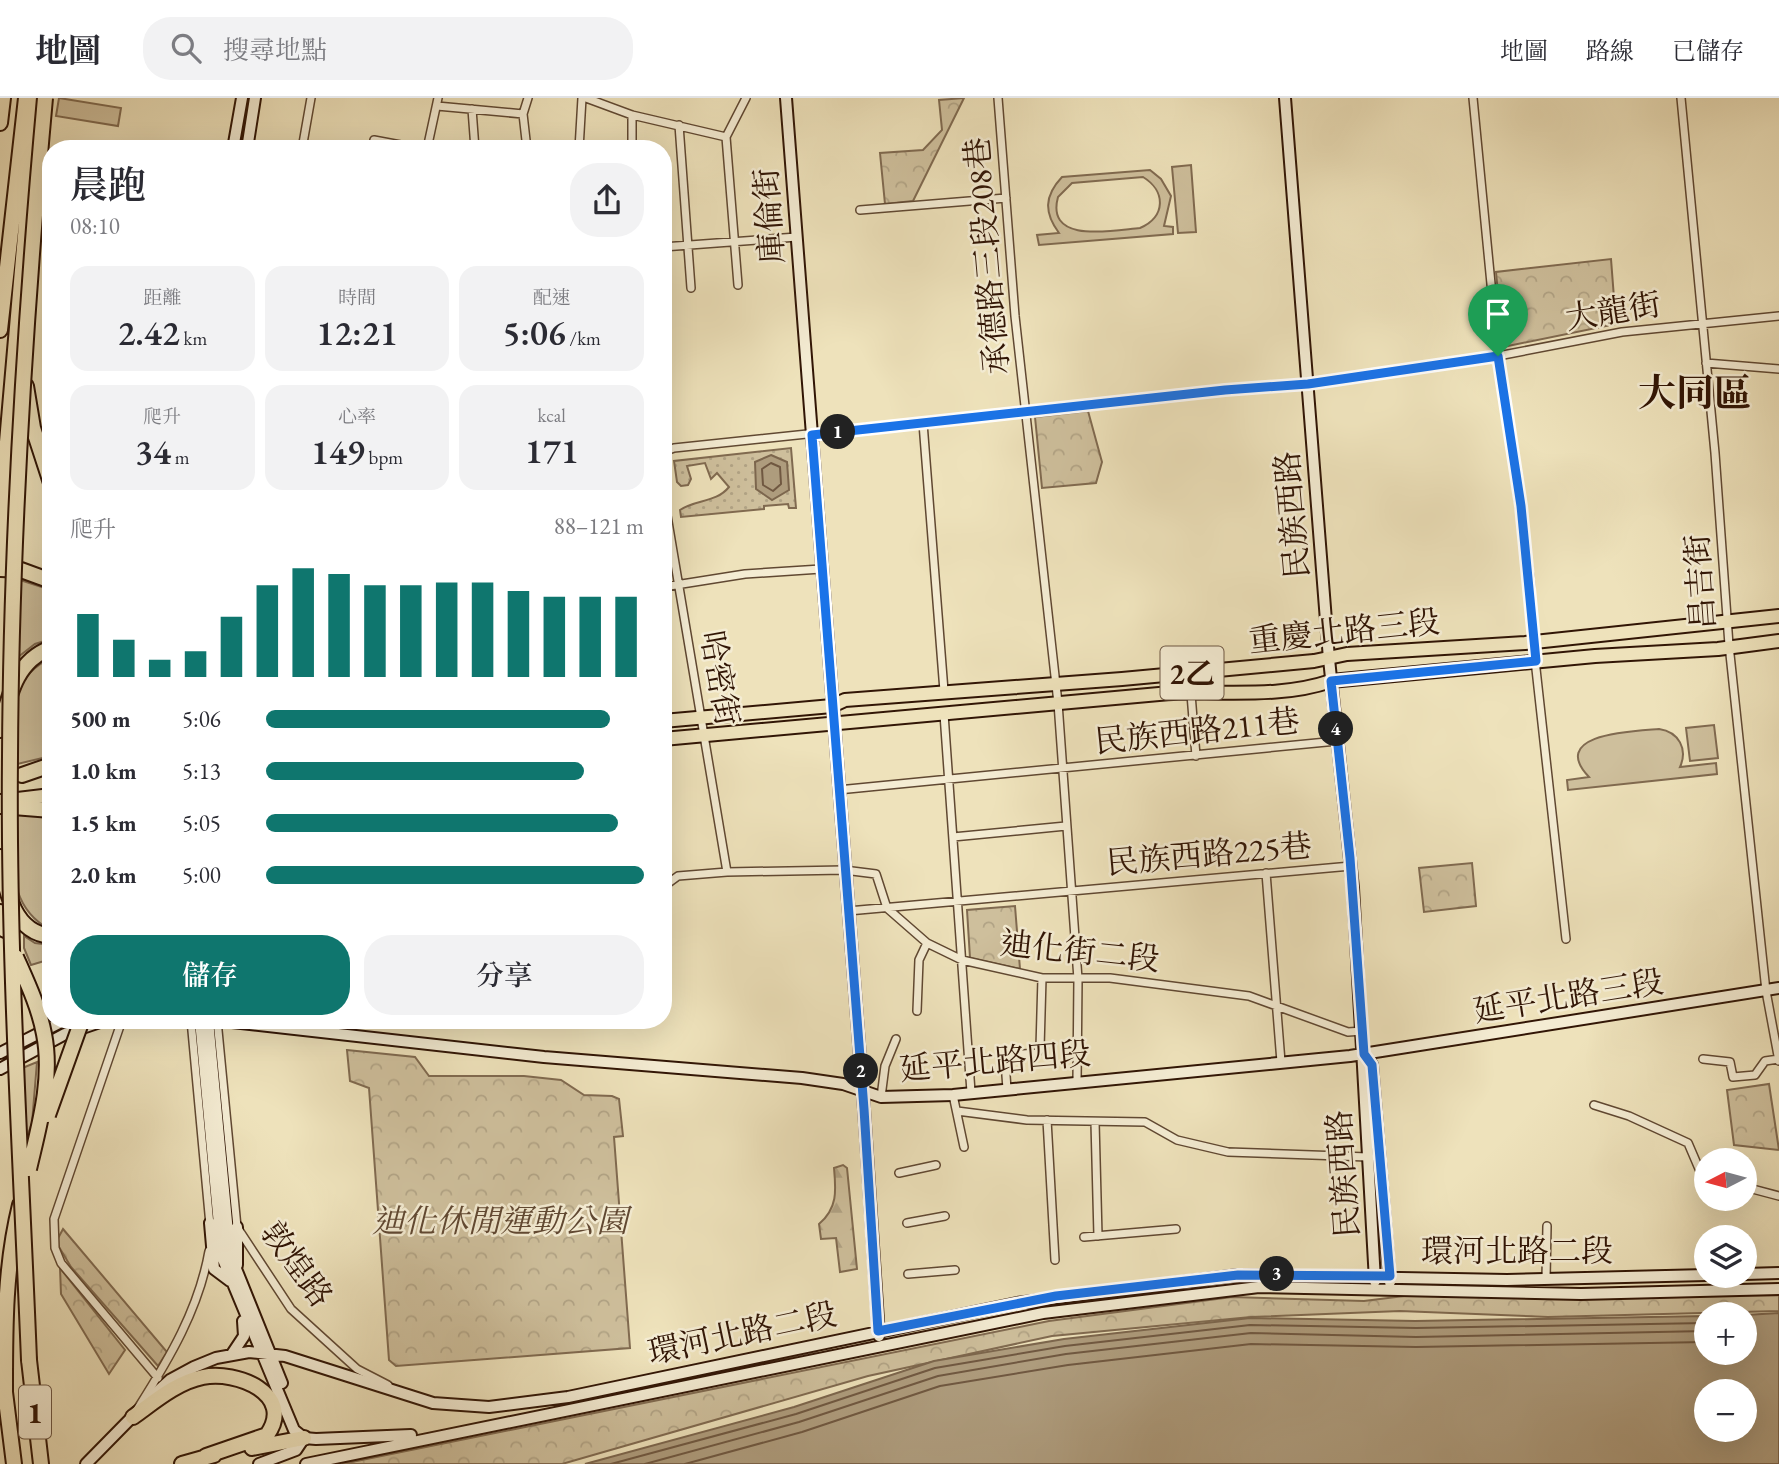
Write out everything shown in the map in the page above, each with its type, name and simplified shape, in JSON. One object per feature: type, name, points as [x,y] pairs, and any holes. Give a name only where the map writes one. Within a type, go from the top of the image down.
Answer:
[{"type":"highway","points":[[0,124],[4,98]]},
{"type":"highway","points":[[0,330],[26,98]]},
{"type":"highway","points":[[0,561],[37,98]]},
{"type":"highway","name":"1","points":[[41,1464],[29,1360],[12,924],[10,760],[18,444],[45,98]]},
{"type":"highway","points":[[18,315],[33,428],[42,456]]},
{"type":"highway","points":[[0,569],[21,570],[42,577]]},
{"type":"highway","points":[[0,730],[17,674],[32,656],[42,652]]},
{"type":"highway","points":[[22,775],[42,768]]},
{"type":"highway","points":[[0,804],[42,809]]},
{"type":"highway","points":[[0,857],[7,890],[16,914],[26,926],[42,935]]},
{"type":"highway","name":"1","points":[[0,912],[36,1002],[42,1025]]},
{"type":"highway","name":"1","points":[[5,1401],[5,1300],[12,1240],[41,1120],[47,1073],[43,1029]]},
{"type":"highway","points":[[29,1169],[79,1029]]},
{"type":"highway","name":"1","points":[[0,1338],[14,1464]]},
{"type":"highway","points":[[133,1417],[174,1389],[203,1377],[236,1377],[258,1386],[273,1405],[274,1423],[267,1435],[182,1464]]},
{"type":"highway","points":[[206,1456],[304,1438]]},
{"type":"main road","name":"重慶北路三段","points":[[672,719],[832,706],[845,700],[1055,685],[1329,659],[1348,654],[1533,642],[1779,616]]},
{"type":"main road","name":"重慶北路三段","points":[[672,737],[1183,692],[1234,694],[1317,686],[1331,681],[1536,661],[1718,649],[1729,645],[1779,640]]},
{"type":"main road","points":[[0,777],[42,773]]},
{"type":"main road","points":[[0,804],[42,797]]},
{"type":"street","points":[[235,140],[242,98]]},
{"type":"street","points":[[249,140],[256,98]]},
{"type":"street","points":[[304,140],[312,98]]},
{"type":"street","points":[[526,140],[523,114],[528,98]]},
{"type":"street","points":[[580,140],[584,98],[632,115],[726,137]]},
{"type":"street","points":[[738,285],[726,137],[746,98]]},
{"type":"street","name":"庫倫街","points":[[786,98],[863,1089],[880,1346]]},
{"type":"street","name":"承德路三段208巷","points":[[998,98],[1025,410],[1058,703],[1078,979],[1077,1081]]},
{"type":"street","name":"民族西路","points":[[1285,98],[1329,659],[1351,866],[1363,1031],[1364,1054],[1361,1066],[1375,1291]]},
{"type":"street","points":[[1473,98],[1498,356],[1521,506],[1533,642],[1566,939]]},
{"type":"street","name":"昌吉街","points":[[1681,98],[1729,645],[1766,991],[1779,1060]]},
{"type":"street","points":[[426,140],[437,102],[523,114]]},
{"type":"street","points":[[472,109],[474,140]]},
{"type":"street","points":[[632,115],[632,140]]},
{"type":"street","points":[[679,125],[691,288]]},
{"type":"street","points":[[374,139],[379,140]]},
{"type":"street","points":[[860,210],[1006,198]]},
{"type":"street","points":[[672,247],[797,237]]},
{"type":"street","name":"大龍街","points":[[672,449],[1025,410],[1308,384],[1498,356],[1622,332],[1779,316]]},
{"type":"street","points":[[1706,363],[1779,369]]},
{"type":"street","points":[[923,423],[944,691]]},
{"type":"street","name":"哈密街","points":[[672,544],[727,872]]},
{"type":"street","points":[[672,585],[744,574],[821,569]]},
{"type":"street","points":[[1191,694],[1196,756]]},
{"type":"street","points":[[944,714],[971,1092]]},
{"type":"street","name":"民族西路211巷","points":[[838,790],[1337,741]]},
{"type":"street","points":[[953,837],[1066,827]]},
{"type":"street","name":"民族西路225巷","points":[[848,911],[1351,866]]},
{"type":"street","points":[[672,880],[678,876],[727,872],[844,870],[876,874],[887,908]]},
{"type":"street","points":[[1266,873],[1279,1007],[1281,1062]]},
{"type":"street","name":"迪化街二段","points":[[887,908],[927,943],[962,960],[1042,978],[1110,978],[1249,996],[1348,1032],[1363,1031]]},
{"type":"street","points":[[917,1011],[919,960],[927,943]]},
{"type":"street","points":[[1007,1089],[1005,1062],[1010,1055],[1037,1053],[1040,1048],[1042,978]]},
{"type":"street","name":"延平北路三段","points":[[1364,1054],[1779,988]]},
{"type":"street","points":[[0,1053],[47,1029]]},
{"type":"street","points":[[0,1069],[65,1034],[80,1029]]},
{"type":"street","points":[[119,1029],[54,1219],[53,1236],[61,1263],[158,1378]]},
{"type":"street","name":"敦煌路","points":[[133,1417],[180,1337],[199,1291],[209,1255],[210,1223],[192,1029]]},
{"type":"street","points":[[201,1029],[228,1238],[245,1331],[233,1354]]},
{"type":"street","points":[[208,1029],[211,1103]]},
{"type":"street","name":"敦煌路","points":[[217,1029],[237,1227],[291,1309],[318,1336],[357,1369],[417,1399]]},
{"type":"street","name":"延平北路四段","points":[[335,1029],[544,1057],[802,1078],[863,1089],[881,1097],[953,1095],[1364,1054]]},
{"type":"street","points":[[881,1097],[885,1066],[896,1039]]},
{"type":"street","name":"民族西路","points":[[1364,1054],[1372,1065],[1391,1291]]},
{"type":"street","points":[[1703,1059],[1730,1062],[1733,1077],[1755,1075],[1765,1061],[1779,1060]]},
{"type":"street","points":[[953,1095],[964,1147]]},
{"type":"street","points":[[1594,1105],[1629,1116],[1688,1143],[1694,1157]]},
{"type":"street","points":[[957,1111],[1047,1120],[1145,1122],[1177,1140],[1228,1152],[1368,1157]]},
{"type":"street","points":[[1047,1120],[1055,1260]]},
{"type":"street","points":[[1095,1122],[1098,1236]]},
{"type":"street","points":[[899,1173],[936,1165]]},
{"type":"street","points":[[1757,1190],[1779,1196]]},
{"type":"street","points":[[907,1223],[945,1216]]},
{"type":"street","points":[[210,1223],[215,1269],[234,1279]]},
{"type":"street","points":[[1546,1279],[1547,1226]]},
{"type":"street","points":[[237,1227],[234,1279],[264,1352]]},
{"type":"street","points":[[1084,1237],[1176,1229]]},
{"type":"street","points":[[908,1274],[955,1270]]},
{"type":"street","points":[[1757,1274],[1779,1273]]},
{"type":"street","name":"環河北路二段","points":[[86,1464],[170,1380],[194,1367],[233,1354],[264,1352],[417,1399],[469,1408],[568,1396],[1056,1296],[1238,1275],[1546,1279],[1694,1275]]},
{"type":"street","name":"環河北路二段","points":[[306,1464],[1043,1313],[1259,1287],[1581,1294],[1779,1289]]},
{"type":"street","points":[[240,1305],[304,1438]]},
{"type":"street","points":[[304,1438],[442,1434]]},
{"type":"street","points":[[260,1464],[296,1450],[304,1438]]},
{"type":"green space","points":[[59,98],[121,108],[118,126],[56,116]]},
{"type":"green space","points":[[964,98],[913,201],[885,204],[880,153],[923,150],[942,130],[939,100]]},
{"type":"green space","points":[[1191,165],[1196,232],[1178,233],[1172,167]]},
{"type":"green space","points":[[1150,170],[1161,179],[1171,196],[1164,226],[1173,227],[1173,234],[1039,245],[1037,235],[1059,233],[1048,205],[1052,191],[1062,177]],"holes":[[[1143,177],[1156,189],[1160,204],[1155,217],[1140,228],[1085,231],[1062,222],[1057,212],[1058,197],[1072,183]]]},
{"type":"green space","points":[[1611,259],[1616,324],[1503,347],[1496,272]]},
{"type":"green space","points":[[1088,411],[1102,462],[1096,483],[1042,488],[1035,417]]},
{"type":"green space","points":[[791,448],[796,508],[789,508],[788,504],[681,517],[680,510],[718,496],[729,487],[717,473],[711,479],[705,463],[687,466],[691,479],[688,485],[681,486],[677,482],[674,461]]},
{"type":"green space","points":[[17,579],[42,587],[42,642],[13,661]]},
{"type":"green space","points":[[42,663],[42,758],[13,765],[14,717],[19,689]]},
{"type":"green space","points":[[1714,725],[1718,758],[1690,761],[1686,728]]},
{"type":"green space","points":[[1659,729],[1672,734],[1680,742],[1683,754],[1680,767],[1716,763],[1717,774],[1568,790],[1567,780],[1589,777],[1579,762],[1579,751],[1587,743],[1616,733]]},
{"type":"green space","points":[[13,812],[42,816],[42,924],[23,903],[17,890],[13,860]]},
{"type":"green space","points":[[1472,863],[1476,906],[1424,912],[1419,868]]},
{"type":"green space","points":[[1015,906],[1020,969],[970,958],[967,910]]},
{"type":"green space","points":[[24,936],[42,944],[42,962],[31,965],[24,948]]},
{"type":"green space","name":"迪化休閒運動公園","points":[[347,1050],[415,1057],[429,1076],[524,1076],[561,1080],[584,1095],[612,1096],[619,1099],[623,1136],[614,1137],[630,1348],[396,1366],[389,1360],[369,1088],[350,1081]]},
{"type":"green space","points":[[37,1062],[32,1123],[23,1147],[20,1069]]},
{"type":"green space","points":[[1769,1084],[1779,1150],[1734,1145],[1727,1090]]},
{"type":"green space","points":[[843,1165],[847,1168],[857,1269],[840,1272],[836,1238],[821,1239],[819,1224],[833,1205],[834,1168]]},
{"type":"green space","points":[[63,1229],[167,1352],[158,1366],[71,1267],[56,1242]]},
{"type":"green space","points":[[60,1268],[125,1350],[109,1374],[61,1294]]},
{"type":"green space","points":[[1779,1295],[1779,1311],[1757,1312],[1757,1302],[1694,1302],[1694,1313],[1548,1317],[1400,1311],[1251,1317],[1052,1336],[868,1376],[562,1464],[342,1464],[1049,1321],[1232,1297],[1364,1301],[1404,1296]]},
{"type":"water","points":[[771,455],[787,462],[789,490],[772,500],[756,489],[755,462]]},
{"type":"water","points":[[1779,1313],[1779,1464],[585,1464],[794,1407],[934,1361],[1064,1339],[1250,1318],[1415,1321],[1694,1316],[1694,1365],[1757,1365],[1757,1314]]},
{"type":"district","name":"大同區","points":[[1695,392]]},
{"type":"route","points":[[1498,356],[1521,506],[1536,661],[1331,681],[1350,858],[1364,1054],[1372,1065],[1390,1276],[1238,1275],[1056,1296],[878,1331],[864,1109],[812,435],[1025,410],[1308,384],[1498,356]]}]
